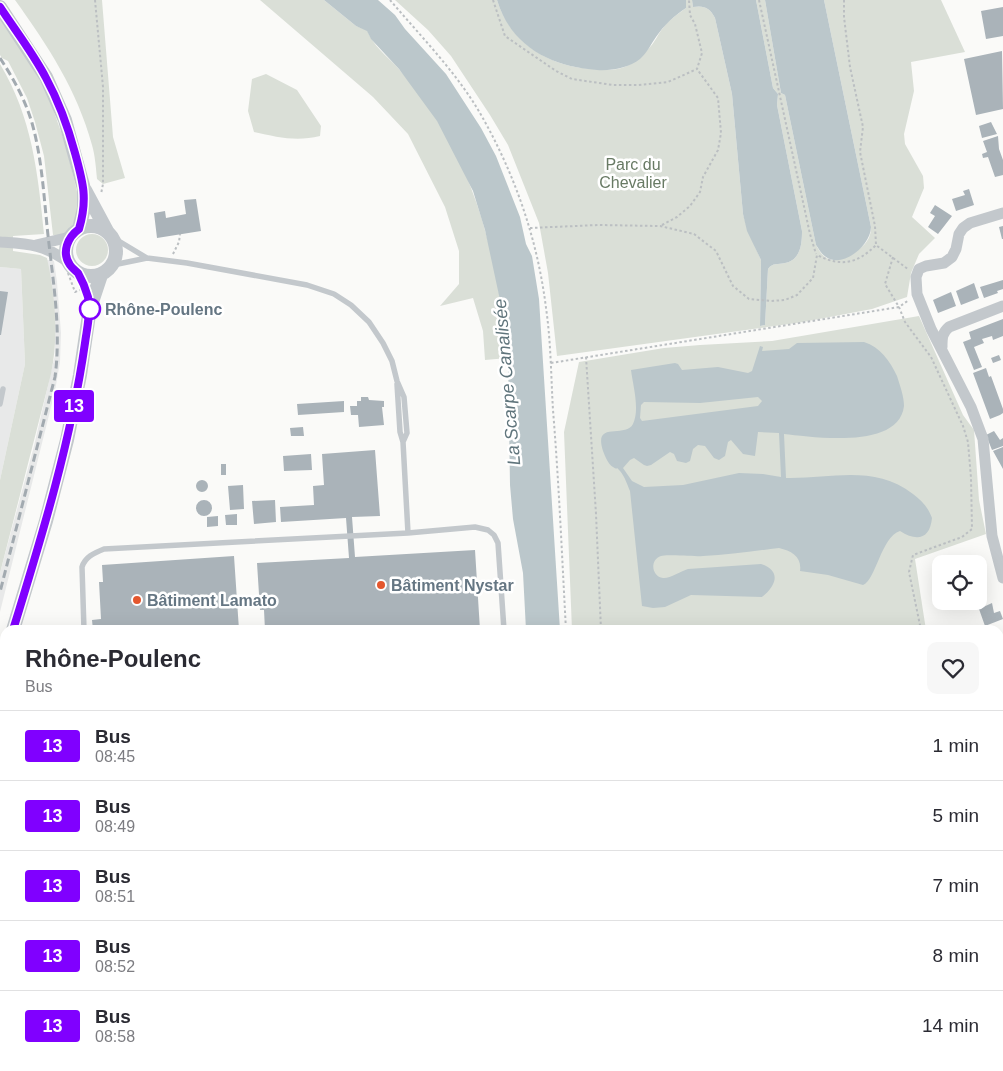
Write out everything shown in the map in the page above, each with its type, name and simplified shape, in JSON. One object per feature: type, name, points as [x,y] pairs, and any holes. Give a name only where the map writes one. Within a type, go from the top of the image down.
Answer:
[{"type":"street","points":[[0,7],[46,77],[59,105],[73,144],[84,189],[84,208],[75,233],[68,241],[66,252],[88,295],[90,308]]},
{"type":"street","points":[[15,625],[46,521],[67,440],[80,375],[90,308],[101,275],[112,265],[117,251],[110,234],[84,189]]},
{"type":"street","points":[[1003,213],[970,223],[963,228],[959,234],[952,257],[944,263],[919,269],[916,277],[918,294],[931,329],[942,347],[971,407],[983,439],[992,536],[1003,578]]},
{"type":"street","points":[[36,245],[94,226],[110,234]]},
{"type":"street","points":[[0,242],[36,245],[50,251],[89,276],[101,275]]},
{"type":"street","points":[[942,347],[942,335],[949,327],[1003,306]]},
{"type":"lane","points":[[110,234],[147,258]]},
{"type":"lane","points":[[112,265],[147,258],[282,280],[334,294],[351,305],[369,322],[383,343],[397,381],[400,432],[403,442],[408,533]]},
{"type":"lane","points":[[0,404],[3,389]]},
{"type":"lane","points":[[84,625],[83,563],[92,555],[104,550],[408,533],[475,527],[488,530],[494,535],[498,543],[504,625]]},
{"type":"path","points":[[94,207],[100,197],[104,168],[104,87],[95,0]]},
{"type":"path","points":[[390,0],[433,49],[485,120],[515,188],[530,228],[546,310],[558,468],[566,625]]},
{"type":"path","points":[[493,0],[505,36],[556,71],[572,79],[613,85],[668,82],[697,69],[702,53],[695,24],[690,15],[689,0]]},
{"type":"path","points":[[530,228],[598,225],[660,226],[694,234],[716,251],[733,286],[749,299],[771,301],[785,300],[797,296],[813,278],[817,254],[810,234],[760,0]]},
{"type":"path","points":[[817,254],[828,260],[855,261],[867,254],[876,245],[875,226],[860,152],[863,127],[850,68],[844,0]]},
{"type":"path","points":[[660,226],[677,217],[690,206],[700,192],[703,177],[718,150],[721,133],[718,98],[697,69]]},
{"type":"path","points":[[172,254],[180,242],[180,234]]},
{"type":"path","points":[[876,245],[916,277]]},
{"type":"path","points":[[893,257],[885,284],[899,307],[905,322],[931,357],[964,426],[968,442],[972,478],[972,529],[962,537],[913,555],[910,563],[909,572],[920,625]]},
{"type":"path","points":[[550,364],[899,307],[918,294]]},
{"type":"path","points":[[586,357],[602,625]]},
{"type":"shaded area","points":[[324,0],[378,0],[395,15],[405,29],[446,74],[481,128],[496,156],[520,217],[526,244],[532,256],[539,299],[560,625],[526,625],[523,573],[513,519],[510,485],[508,358],[500,300],[485,230],[473,191],[437,121],[399,69],[371,39],[367,31],[356,26]]},
{"type":"shaded area","points":[[497,0],[686,0],[686,8],[666,25],[645,54],[636,62],[620,68],[597,70],[564,64],[535,52],[512,30],[503,16]]},
{"type":"shaded area","points":[[692,0],[756,0],[773,88],[778,94],[777,105],[802,236],[800,250],[794,258],[768,269],[765,325],[760,326],[761,260],[747,231],[743,214],[732,94],[715,18],[706,8],[700,6],[693,7]]},
{"type":"shaded area","points":[[765,0],[824,0],[871,227],[870,234],[861,248],[848,258],[833,260],[821,253],[816,245],[785,95],[781,93]]},
{"type":"shaded area","points":[[47,260],[54,261],[57,282],[61,333],[60,362],[55,391],[0,612],[0,573],[34,446],[55,355],[53,300]]},
{"type":"shaded area","points":[[0,267],[21,269],[25,364],[0,480]]},
{"type":"shaded area","points":[[864,342],[870,344],[880,351],[891,365],[897,376],[903,395],[904,406],[899,420],[887,429],[871,435],[853,438],[833,438],[784,434],[786,478],[852,475],[883,479],[898,485],[919,499],[932,518],[929,530],[922,536],[917,537],[912,537],[900,531],[893,535],[883,549],[872,575],[863,585],[828,575],[800,571],[798,558],[788,551],[779,548],[699,556],[661,556],[653,564],[653,568],[656,575],[663,578],[688,569],[761,564],[772,571],[775,579],[771,588],[762,597],[691,595],[665,607],[653,608],[642,606],[630,491],[622,473],[618,468],[611,466],[607,460],[601,442],[602,436],[606,433],[624,430],[633,424],[636,405],[631,370],[675,363],[682,370],[718,367],[748,373],[752,371],[760,346],[763,347],[762,351],[789,349],[797,343]],"holes":[[[758,397],[762,401],[758,406],[642,421],[640,418],[641,405],[644,402],[700,403]],[[758,432],[779,433],[781,477],[739,473],[683,485],[644,487],[632,481],[623,468],[634,458],[644,465],[651,465],[670,452],[674,454],[677,461],[686,463],[690,461],[693,449],[698,445],[705,446],[714,458],[719,460],[725,456],[728,442],[731,440],[743,454],[755,456]]]},
{"type":"green space","points":[[15,0],[102,0],[113,137],[125,178],[103,184],[97,179],[93,149],[86,125],[70,87],[39,34]]},
{"type":"green space","points":[[260,0],[324,0],[356,26],[367,30],[377,46],[398,68],[428,107],[453,147],[477,205],[494,265],[508,358],[485,360],[483,331],[473,298],[440,306],[459,284],[459,251],[445,207],[408,134],[373,97]]},
{"type":"green space","name":"Parc du Chevalier","points":[[395,0],[497,0],[511,29],[534,50],[547,58],[562,63],[577,67],[606,70],[627,66],[642,55],[652,45],[665,25],[686,8],[686,0],[692,0],[693,7],[700,6],[709,10],[715,18],[732,94],[743,214],[748,231],[761,260],[760,326],[765,325],[768,269],[774,265],[790,261],[797,255],[801,246],[802,231],[777,105],[778,94],[773,88],[756,0],[765,0],[781,93],[785,95],[816,245],[825,257],[835,260],[853,253],[861,247],[869,237],[871,227],[824,0],[941,0],[965,52],[911,62],[914,91],[904,134],[905,144],[923,176],[924,188],[912,217],[935,238],[919,254],[911,273],[907,297],[872,309],[803,322],[557,356],[548,273],[539,223],[508,145],[451,56],[428,30]]},
{"type":"green space","points":[[0,17],[31,64],[48,95],[65,143],[78,195],[79,208],[74,224],[66,235],[53,235],[44,156],[27,98],[8,61],[0,55]]},
{"type":"green space","points":[[0,64],[20,104],[32,146],[44,234],[13,236],[13,251],[40,255],[47,258],[54,301],[55,345],[51,374],[0,573],[0,480],[25,364],[21,269],[0,267]]},
{"type":"green space","points":[[266,74],[297,90],[321,126],[320,136],[295,139],[254,132],[248,111],[252,79]]},
{"type":"green space","points":[[92,234],[98,235],[103,239],[107,244],[107,256],[103,261],[98,265],[92,266],[86,265],[81,261],[77,256],[76,250],[77,244],[81,239],[86,235]]},
{"type":"green space","points":[[919,316],[963,415],[974,430],[979,500],[986,534],[915,559],[925,625],[572,625],[564,432],[579,362],[664,348],[772,341]]},
{"type":"building","points":[[1003,7],[1003,36],[986,39],[981,11]]},
{"type":"building","points":[[1002,51],[1003,109],[976,115],[964,59]]},
{"type":"building","points":[[991,122],[997,134],[982,138],[979,126]]},
{"type":"building","points":[[998,136],[999,149],[1003,160],[1003,175],[995,177],[988,157],[983,158],[982,154],[987,152],[983,141]]},
{"type":"building","points":[[969,189],[974,205],[956,211],[952,199],[965,195],[963,191]]},
{"type":"building","points":[[196,199],[201,231],[157,238],[154,213],[165,211],[166,218],[186,214],[184,200]]},
{"type":"building","points":[[935,205],[952,216],[938,234],[928,227],[935,216],[930,213]]},
{"type":"building","points":[[1003,226],[1003,239],[1002,239],[999,227]]},
{"type":"building","points":[[1003,280],[1003,289],[984,298],[980,287]]},
{"type":"building","points":[[974,283],[979,298],[961,305],[956,291]]},
{"type":"building","points":[[0,291],[8,292],[1,335],[0,335]]},
{"type":"building","points":[[951,292],[956,306],[938,313],[933,300]]},
{"type":"building","points":[[1003,319],[1003,336],[993,340],[992,336],[982,339],[984,343],[974,347],[982,367],[974,370],[963,342],[971,339],[969,332]]},
{"type":"building","points":[[999,355],[1001,360],[993,363],[991,358]]},
{"type":"building","points":[[986,368],[989,377],[991,376],[1003,409],[1003,413],[990,419],[973,373]]},
{"type":"building","points":[[361,397],[368,397],[369,400],[384,401],[384,407],[382,407],[384,425],[359,427],[358,415],[351,415],[350,406],[357,406],[357,401],[361,401]]},
{"type":"building","points":[[344,401],[344,412],[298,415],[297,404]]},
{"type":"building","points":[[303,427],[304,436],[291,436],[290,428]]},
{"type":"building","points":[[994,431],[1000,440],[1003,438],[1003,446],[992,450],[986,435]]},
{"type":"building","points":[[1003,447],[1003,469],[993,451]]},
{"type":"building","name":"Bâtiment Nystar","points":[[375,450],[380,516],[352,517],[355,557],[475,550],[480,625],[265,625],[264,610],[260,610],[257,563],[349,558],[346,518],[281,522],[280,507],[314,505],[313,486],[324,485],[322,454]]},
{"type":"building","points":[[311,454],[312,470],[284,471],[283,456]]},
{"type":"building","points":[[221,464],[226,464],[226,475],[221,475]]},
{"type":"building","points":[[200,480],[204,480],[208,486],[204,492],[200,492],[196,488],[196,484]]},
{"type":"building","points":[[243,485],[244,509],[230,510],[228,486]]},
{"type":"building","points":[[204,500],[212,508],[204,516],[196,508]]},
{"type":"building","points":[[275,500],[276,522],[254,524],[252,501]]},
{"type":"building","points":[[237,514],[237,525],[226,525],[225,515]]},
{"type":"building","points":[[218,516],[218,526],[207,527],[207,517]]},
{"type":"building","points":[[234,556],[239,625],[92,625],[92,620],[101,619],[99,582],[103,582],[102,565]]},
{"type":"building","points":[[992,603],[994,613],[1000,611],[1003,619],[985,625],[979,610],[987,610],[987,605]]},
{"type":"railway","points":[[0,58],[22,97],[36,138],[43,183],[57,327],[55,377],[0,592]]},
{"type":"bus line","name":"13","points":[[0,7],[46,77],[59,105],[73,144],[84,189],[84,208],[79,229],[70,237],[66,246],[66,252],[68,262],[77,272],[88,295],[90,308],[80,375],[67,440],[46,521],[15,625]]},
{"type":"place","name":"Rhône-Poulenc","points":[[90,309]]},
{"type":"place","name":"Bâtiment Nystar","points":[[381,585]]},
{"type":"place","name":"Bâtiment Lamato","points":[[137,600]]},
{"type":"water label","name":"La Scarpe Canalisée","points":[[507,382]]}]
